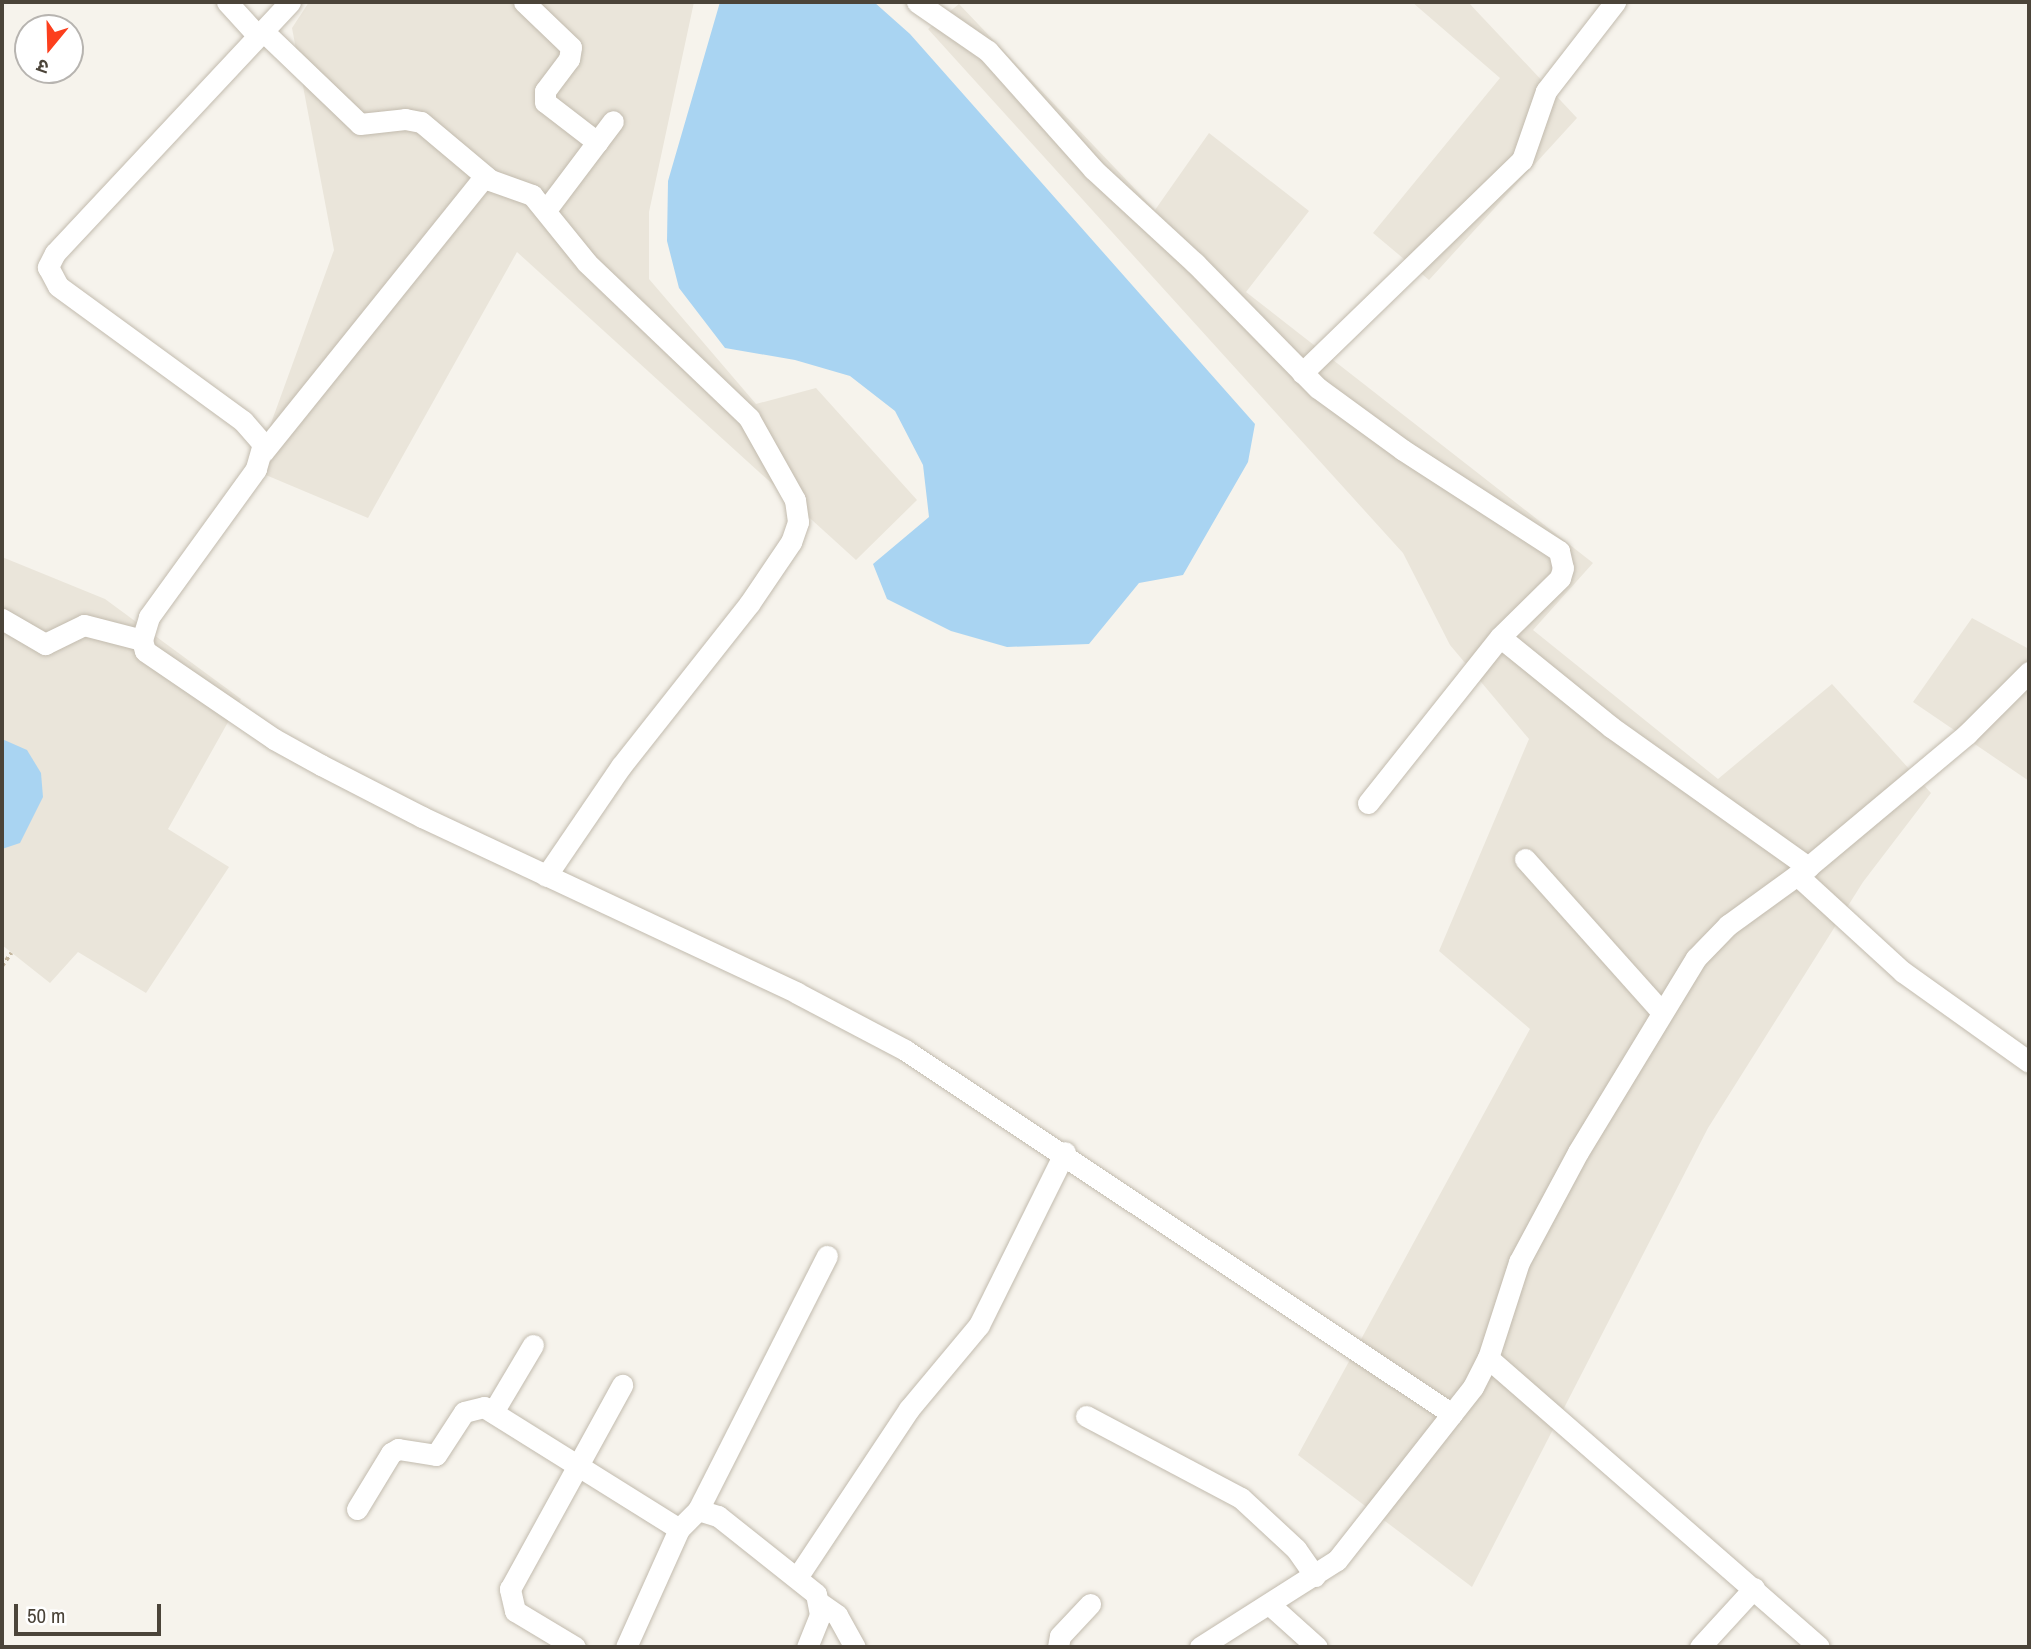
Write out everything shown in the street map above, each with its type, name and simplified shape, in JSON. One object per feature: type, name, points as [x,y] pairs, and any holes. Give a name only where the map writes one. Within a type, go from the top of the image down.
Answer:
[{"type":"street","points":[[228,2],[355,121],[368,126],[405,118],[421,122],[485,176],[527,192],[546,210],[587,263],[749,418],[795,500],[798,522],[791,542],[749,604],[621,766],[546,876]]},
{"type":"street","points":[[263,452],[261,438],[243,421],[48,274],[55,253],[290,2]]},
{"type":"street","points":[[524,2],[571,47],[545,91],[545,102],[597,142]]},
{"type":"street","points":[[917,2],[989,51],[1093,169],[1195,263],[1302,373],[1355,417],[1559,551],[1563,568],[1560,578],[1500,637],[1368,803]]},
{"type":"street","points":[[1302,373],[1522,160],[1546,91],[1615,2]]},
{"type":"street","points":[[546,210],[613,121]]},
{"type":"street","points":[[142,640],[149,617],[263,452],[485,176]]},
{"type":"street","points":[[2,620],[45,643],[84,625],[142,640],[156,661],[274,739],[422,817],[844,1016],[973,1091],[1452,1414]]},
{"type":"street","points":[[1500,637],[1611,727],[1803,871],[1903,972],[2029,1062]]},
{"type":"street","points":[[1200,1647],[1315,1576],[1359,1535],[1452,1414],[1488,1358],[1518,1262],[1696,958],[1728,925],[1803,871],[1967,734],[2029,672]]},
{"type":"street","points":[[1525,859],[1662,1012]]},
{"type":"street","points":[[798,1576],[909,1409],[979,1325],[1065,1152]]},
{"type":"street","points":[[626,1647],[679,1529],[698,1510],[827,1256]]},
{"type":"street","points":[[492,1412],[533,1345]]},
{"type":"street","points":[[1488,1358],[1819,1647]]},
{"type":"street","points":[[575,1647],[526,1620],[509,1600],[510,1590],[576,1464],[622,1385]]},
{"type":"street","points":[[357,1509],[391,1453],[398,1449],[436,1455],[464,1412],[472,1407],[492,1412],[679,1529]]},
{"type":"street","points":[[1086,1416],[1241,1498],[1296,1549],[1315,1576]]},
{"type":"street","points":[[698,1510],[718,1516],[798,1576],[820,1603],[837,1615],[855,1647]]},
{"type":"street","points":[[1700,1647],[1754,1588]]},
{"type":"street","points":[[807,1647],[820,1615],[820,1603]]},
{"type":"street","points":[[1058,1647],[1060,1636],[1090,1604]]},
{"type":"street","points":[[1269,1604],[1317,1647]]},
{"type":"path","points":[[2,966],[11,953]]},
{"type":"shaded area","points":[[309,2],[694,2],[649,212],[649,279],[756,404],[816,388],[917,500],[856,560],[517,252],[368,518],[254,470],[334,250],[292,28]]},
{"type":"shaded area","points":[[1412,2],[1468,2],[1577,118],[1429,280],[1373,233],[1500,78]]},
{"type":"shaded area","points":[[959,4],[1155,210],[1209,133],[1309,211],[1246,292],[1593,563],[1533,630],[1718,779],[1832,684],[1931,793],[1863,882],[1708,1128],[1472,1587],[1298,1455],[1530,1029],[1439,951],[1529,739],[1450,645],[1403,553],[928,29]]},
{"type":"shaded area","points":[[2,557],[105,599],[241,699],[168,829],[229,867],[146,993],[78,952],[50,983],[2,945]]},
{"type":"shaded area","points":[[1972,618],[2029,649],[2029,781],[1913,702]]},
{"type":"water","points":[[720,2],[874,2],[910,34],[1255,424],[1248,462],[1183,575],[1139,583],[1089,644],[1007,647],[951,631],[887,599],[873,564],[929,517],[923,465],[895,411],[850,376],[795,360],[725,348],[679,288],[667,241],[668,181]]},
{"type":"water","points":[[2,739],[27,750],[41,773],[43,797],[20,843],[2,849]]}]
